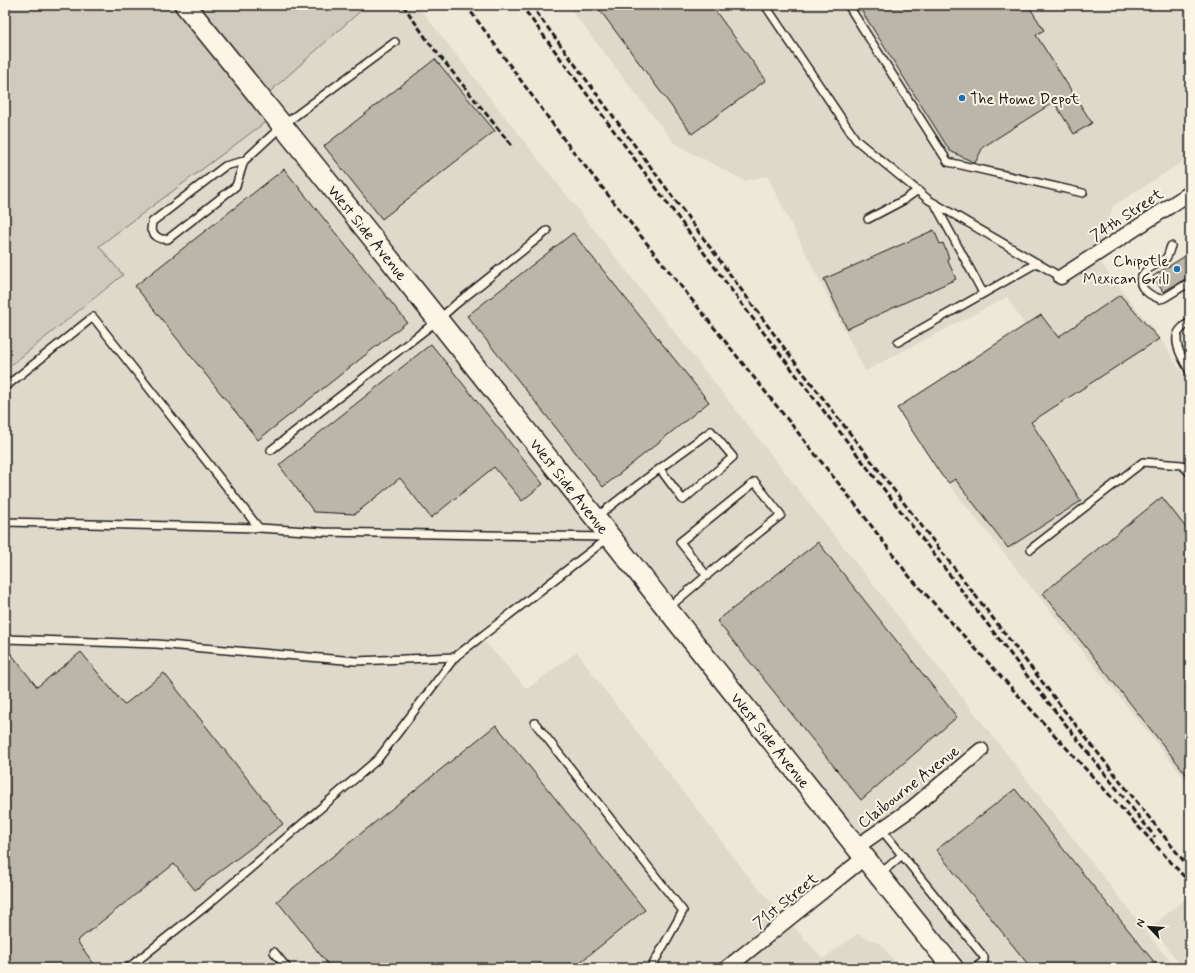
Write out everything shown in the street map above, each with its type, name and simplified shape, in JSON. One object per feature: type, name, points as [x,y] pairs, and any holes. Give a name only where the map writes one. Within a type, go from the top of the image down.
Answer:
[{"type":"street","name":"West Side Avenue","points":[[185,5],[283,125],[666,609],[953,968]]},
{"type":"street","name":"74th Street","points":[[1061,277],[1190,193]]},
{"type":"street","name":"Claibourne Avenue","points":[[860,853],[881,829],[911,809],[981,750]]},
{"type":"street","name":"71st Street","points":[[727,968],[860,853]]},
{"type":"lane","points":[[765,5],[856,140],[935,203],[1061,277]]},
{"type":"lane","points":[[848,5],[948,162],[1083,193]]},
{"type":"lane","points":[[244,161],[236,186],[168,239],[161,240],[156,237],[151,230],[152,222],[225,166],[244,161],[283,125],[395,42]]},
{"type":"lane","points":[[868,219],[904,200],[918,190]]},
{"type":"lane","points":[[935,203],[983,293]]},
{"type":"lane","points":[[271,450],[438,320],[547,231]]},
{"type":"lane","points":[[1171,246],[1167,257],[1147,270],[1142,277],[1140,282],[1142,287],[1147,293],[1160,299],[1190,282]]},
{"type":"lane","points":[[898,342],[1036,263]]},
{"type":"lane","points":[[5,387],[93,317],[259,528]]},
{"type":"lane","points":[[1190,322],[1180,329],[1177,344],[1179,353],[1190,372]]},
{"type":"lane","points":[[595,519],[616,502],[660,469],[711,431],[733,457],[683,500],[660,469]]},
{"type":"lane","points":[[1031,549],[1143,462],[1182,465],[1190,473]]},
{"type":"lane","points":[[666,609],[707,576],[781,515],[755,482],[680,542],[707,576]]},
{"type":"lane","points":[[5,522],[259,528],[323,532],[609,537]]},
{"type":"lane","points":[[128,968],[205,907],[378,759],[455,657],[609,537]]},
{"type":"lane","points":[[5,639],[156,644],[356,661],[455,657]]},
{"type":"lane","points":[[535,723],[683,911],[651,968]]},
{"type":"lane","points":[[881,829],[984,957],[984,961],[975,968]]},
{"type":"lane","points":[[879,875],[902,855]]},
{"type":"lane","points":[[274,952],[286,968]]},
{"type":"shaded area","points":[[5,5],[367,5],[263,98],[275,115],[99,246],[123,275],[5,370]]},
{"type":"shaded area","points":[[367,5],[417,5],[1175,968],[969,968],[609,533],[477,633],[527,689],[577,652],[753,882],[823,959],[857,934],[881,944],[900,968],[5,968],[5,370],[123,276],[99,246],[275,115],[263,98]]},
{"type":"shaded area","points":[[567,5],[1190,5],[1190,157],[1113,206],[1099,261],[1163,342],[1190,385],[1190,785],[942,476],[897,408],[1025,326],[1007,297],[865,371],[767,176],[745,181],[675,144]]},
{"type":"shaded area","points":[[1190,895],[1190,968],[1183,968],[1151,927]]},
{"type":"building","points":[[596,5],[711,5],[766,80],[692,134]]},
{"type":"building","name":"The Home Depot","points":[[858,5],[1028,5],[1044,30],[1036,35],[1092,123],[1074,134],[1054,102],[983,147],[975,163],[950,151]]},
{"type":"building","points":[[435,59],[495,131],[382,219],[324,146]]},
{"type":"building","points":[[284,169],[407,322],[258,440],[135,286]]},
{"type":"building","points":[[934,230],[940,244],[943,243],[949,258],[947,259],[956,279],[847,329],[824,279]]},
{"type":"building","points":[[573,233],[709,402],[603,487],[467,316]]},
{"type":"building","name":"Chipotle Mexican Grill","points":[[1190,253],[1190,276],[1163,292],[1153,276]]},
{"type":"building","points":[[1120,295],[1159,339],[1031,422],[1081,501],[1008,548],[955,479],[949,483],[942,476],[897,408],[1041,315],[1058,337]]},
{"type":"building","points":[[431,344],[543,484],[522,501],[494,467],[431,518],[400,478],[355,514],[314,512],[279,465]]},
{"type":"building","points":[[1162,497],[1190,533],[1190,779],[1043,593]]},
{"type":"building","points":[[818,542],[957,717],[861,800],[717,621]]},
{"type":"building","points":[[5,646],[37,687],[81,652],[124,705],[164,673],[283,824],[195,890],[174,864],[77,941],[97,968],[5,968]]},
{"type":"building","points":[[496,725],[645,910],[573,968],[331,968],[277,901]]},
{"type":"building","points":[[1015,789],[1159,968],[1031,968],[936,850]]},
{"type":"railway","points":[[403,5],[430,44],[512,146]]},
{"type":"railway","points":[[466,5],[565,141],[855,504],[909,576],[1190,883]]},
{"type":"railway","points":[[521,5],[744,307],[1025,673],[1155,837]]},
{"type":"railway","points":[[531,5],[791,357],[1067,714],[1190,869]]},
{"type":"place","name":"The Home Depot","points":[[962,98]]},
{"type":"place","name":"Chipotle Mexican Grill","points":[[1177,269]]}]
